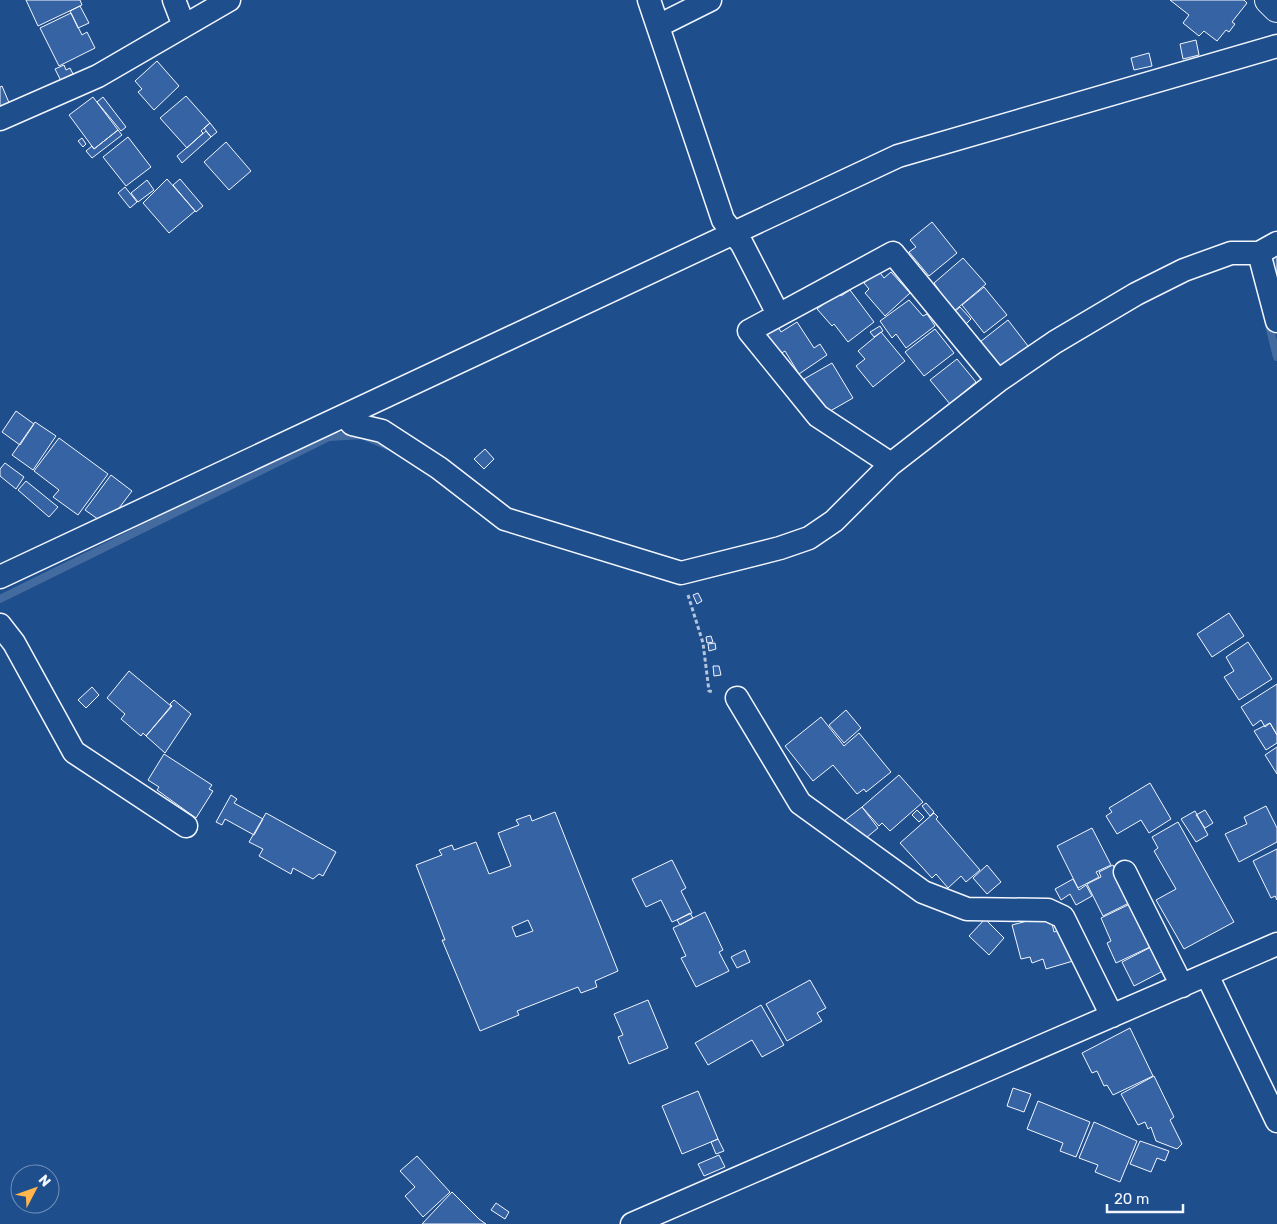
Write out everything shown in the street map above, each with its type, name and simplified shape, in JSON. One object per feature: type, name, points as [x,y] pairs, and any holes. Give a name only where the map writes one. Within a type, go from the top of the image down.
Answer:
[{"type":"main road","points":[[1269,0],[1277,8]]},
{"type":"street","points":[[174,0],[184,26]]},
{"type":"street","points":[[0,119],[98,76],[229,0]]},
{"type":"street","points":[[649,0],[723,220],[742,244],[778,314]]},
{"type":"street","points":[[658,26],[710,0]]},
{"type":"street","points":[[0,577],[898,156],[1277,46]]},
{"type":"street","points":[[345,416],[352,424],[382,431],[439,468],[505,519],[681,573],[780,548],[809,538],[834,521],[891,464],[998,381],[1128,299],[1176,274],[1232,253],[1268,248],[1277,321]]},
{"type":"street","points":[[891,464],[818,416],[749,331],[892,253],[998,381]]},
{"type":"street","points":[[0,626],[14,643],[74,752],[186,826]]},
{"type":"street","points":[[737,698],[800,803],[923,892],[967,909],[1048,910],[1062,917],[1112,1016]]},
{"type":"street","points":[[1125,872],[1182,986]]},
{"type":"street","points":[[632,1224],[1277,944]]},
{"type":"street","points":[[1208,975],[1277,1121]]},
{"type":"path","points":[[681,573],[703,643],[709,691],[737,698]]},
{"type":"building","points":[[26,0],[80,0],[82,5],[38,26]]},
{"type":"building","points":[[1170,0],[1244,0],[1247,3],[1232,22],[1235,24],[1229,32],[1226,30],[1217,41],[1204,31],[1199,36],[1183,23],[1189,15]]},
{"type":"building","points":[[80,6],[89,23],[78,28],[70,11]]},
{"type":"building","points":[[71,13],[82,35],[87,32],[95,48],[59,66],[40,28]]},
{"type":"building","points":[[1196,40],[1199,55],[1183,59],[1180,44]]},
{"type":"building","points":[[1149,53],[1152,66],[1134,70],[1131,58]]},
{"type":"building","points":[[157,61],[179,86],[154,110],[138,92],[142,89],[135,81]]},
{"type":"building","points":[[64,65],[66,70],[70,68],[73,74],[70,75],[72,78],[62,83],[55,69]]},
{"type":"building","points":[[2,86],[10,105],[0,109],[0,87]]},
{"type":"building","points":[[186,96],[210,123],[201,131],[203,133],[187,148],[160,118]]},
{"type":"building","points":[[93,97],[118,130],[94,149],[69,115]]},
{"type":"building","points":[[103,97],[126,127],[121,131],[97,102]]},
{"type":"building","points":[[210,123],[217,132],[211,137],[204,128]]},
{"type":"building","points":[[118,130],[122,135],[92,158],[86,151],[92,146],[94,149]]},
{"type":"building","points":[[206,131],[211,137],[182,163],[177,156]]},
{"type":"building","points":[[128,137],[151,167],[126,186],[103,157]]},
{"type":"building","points":[[82,138],[86,144],[83,147],[78,141]]},
{"type":"building","points":[[226,142],[251,171],[229,190],[204,162]]},
{"type":"building","points":[[167,179],[195,211],[169,233],[143,203]]},
{"type":"building","points":[[180,179],[203,206],[196,212],[173,185]]},
{"type":"building","points":[[147,180],[154,190],[138,202],[131,193]]},
{"type":"building","points":[[125,187],[137,202],[130,208],[118,193]]},
{"type":"building","points":[[932,222],[957,253],[929,276],[909,252],[916,247],[910,240]]},
{"type":"building","points":[[1277,251],[1277,281],[1265,258]]},
{"type":"building","points":[[963,258],[986,284],[953,312],[937,292],[939,290],[934,283]]},
{"type":"building","points":[[878,270],[884,278],[891,272],[910,293],[885,316],[865,293],[869,289],[864,283]]},
{"type":"building","points":[[984,287],[1007,315],[984,333],[962,305]]},
{"type":"building","points":[[850,290],[874,322],[848,342],[834,324],[832,326],[817,309],[839,293],[841,296]]},
{"type":"building","points":[[909,300],[923,316],[927,314],[935,326],[906,348],[896,334],[892,338],[880,321]]},
{"type":"building","points":[[960,307],[971,319],[964,326],[953,313]]},
{"type":"building","points":[[1008,320],[1028,346],[997,373],[980,342]]},
{"type":"building","points":[[797,322],[814,348],[820,344],[827,355],[799,374],[785,351],[775,357],[760,333],[776,323],[781,332]]},
{"type":"building","points":[[880,326],[883,331],[874,337],[870,332]]},
{"type":"building","points":[[935,329],[954,353],[924,376],[905,352]]},
{"type":"building","points":[[881,332],[905,361],[873,387],[856,366],[865,359],[858,351]]},
{"type":"building","points":[[957,359],[976,382],[950,404],[930,380]]},
{"type":"building","points":[[832,363],[853,398],[825,414],[804,379]]},
{"type":"building","points":[[16,411],[34,424],[20,445],[2,432]]},
{"type":"building","points":[[35,422],[56,436],[33,470],[12,455]]},
{"type":"building","points":[[59,438],[108,474],[78,515],[53,497],[59,490],[34,471]]},
{"type":"building","points":[[485,449],[494,459],[484,469],[474,459]]},
{"type":"building","points":[[5,463],[24,477],[16,489],[0,476],[0,469]]},
{"type":"building","points":[[111,475],[132,491],[113,516],[109,513],[102,522],[85,510]]},
{"type":"building","points":[[26,481],[58,507],[49,517],[18,490]]},
{"type":"building","points":[[698,593],[702,601],[697,604],[693,595]]},
{"type":"building","points":[[1229,613],[1244,636],[1212,657],[1197,634]]},
{"type":"building","points":[[711,636],[713,642],[707,643],[706,637]]},
{"type":"building","points":[[1248,642],[1272,679],[1239,700],[1224,677],[1234,671],[1226,657]]},
{"type":"building","points":[[715,643],[716,649],[709,651],[708,644]]},
{"type":"building","points":[[713,666],[719,666],[721,675],[714,676]]},
{"type":"building","points":[[129,671],[171,706],[146,736],[143,733],[141,736],[121,719],[125,714],[107,698]]},
{"type":"building","points":[[1277,684],[1277,735],[1270,723],[1265,727],[1261,720],[1253,726],[1241,707]]},
{"type":"building","points":[[92,687],[99,695],[86,708],[78,700]]},
{"type":"building","points":[[174,700],[191,714],[165,753],[146,736],[172,706],[170,704]]},
{"type":"building","points":[[846,710],[861,728],[844,743],[829,725]]},
{"type":"building","points":[[821,717],[844,746],[859,733],[891,772],[866,792],[864,789],[857,794],[833,765],[813,781],[785,746]]},
{"type":"building","points":[[1270,723],[1277,735],[1277,743],[1266,750],[1254,731]]},
{"type":"building","points":[[1277,747],[1277,774],[1265,755]]},
{"type":"building","points":[[164,754],[212,785],[209,789],[213,791],[196,818],[157,790],[159,787],[148,780]]},
{"type":"building","points":[[899,775],[923,802],[890,831],[882,823],[879,826],[862,807]]},
{"type":"building","points":[[1150,783],[1171,819],[1149,833],[1141,820],[1117,834],[1106,816],[1112,812],[1109,808]]},
{"type":"building","points":[[231,795],[237,799],[234,803],[263,819],[254,835],[225,819],[222,825],[216,822]]},
{"type":"building","points":[[926,803],[934,812],[930,816],[922,806]]},
{"type":"building","points":[[1266,806],[1277,828],[1277,842],[1239,862],[1225,834],[1247,824],[1244,817]]},
{"type":"building","points":[[862,807],[878,828],[861,842],[844,821]]},
{"type":"building","points":[[917,810],[924,817],[919,822],[912,815]]},
{"type":"building","points":[[1205,810],[1213,823],[1205,828],[1196,815]]},
{"type":"building","points":[[1195,811],[1208,835],[1196,842],[1181,819]]},
{"type":"building","points":[[555,812],[618,971],[595,981],[597,987],[581,993],[578,987],[517,1011],[519,1015],[480,1031],[442,940],[445,940],[416,865],[442,855],[439,850],[452,845],[454,850],[476,842],[489,874],[511,866],[498,833],[519,825],[516,820],[530,815],[532,821]],"holes":[[[528,920],[533,931],[516,937],[512,927]]]},
{"type":"building","points":[[266,813],[336,852],[323,876],[319,874],[313,879],[293,868],[291,874],[259,856],[263,849],[249,842]]},
{"type":"building","points":[[934,813],[938,817],[936,819],[980,870],[966,882],[961,876],[948,888],[936,874],[932,878],[900,843]]},
{"type":"building","points":[[1178,822],[1234,922],[1184,949],[1156,900],[1176,889],[1154,851],[1158,848],[1152,837]]},
{"type":"building","points":[[1092,828],[1111,865],[1096,872],[1099,877],[1078,888],[1057,846]]},
{"type":"building","points":[[1277,849],[1277,900],[1275,896],[1271,898],[1253,861]]},
{"type":"building","points":[[672,860],[686,888],[681,891],[692,913],[672,922],[661,900],[646,907],[632,879]]},
{"type":"building","points":[[987,865],[1001,882],[987,894],[973,878]]},
{"type":"building","points":[[1113,865],[1131,902],[1103,916],[1087,884],[1101,877],[1099,872]]},
{"type":"building","points":[[1073,879],[1079,890],[1086,885],[1092,896],[1076,905],[1070,894],[1061,900],[1055,889]]},
{"type":"building","points":[[1132,903],[1152,946],[1116,963],[1107,943],[1111,941],[1101,918]]},
{"type":"building","points":[[705,912],[723,950],[719,952],[729,971],[696,987],[681,958],[686,956],[673,928]]},
{"type":"building","points":[[690,913],[693,918],[680,925],[677,920]]},
{"type":"building","points":[[1050,915],[1054,932],[1062,929],[1073,961],[1046,969],[1043,959],[1032,963],[1030,957],[1021,959],[1012,925]]},
{"type":"building","points":[[985,919],[1004,938],[989,955],[969,936]]},
{"type":"building","points":[[1151,947],[1163,971],[1134,986],[1122,962]]},
{"type":"building","points":[[745,950],[750,962],[737,968],[731,957]]},
{"type":"building","points":[[810,980],[826,1008],[817,1013],[822,1021],[787,1041],[766,1004]]},
{"type":"building","points":[[648,1000],[668,1048],[629,1064],[618,1037],[623,1035],[614,1014]]},
{"type":"building","points":[[761,1005],[784,1045],[762,1057],[752,1040],[708,1065],[695,1043]]},
{"type":"building","points":[[1130,1028],[1153,1076],[1113,1095],[1107,1085],[1104,1086],[1097,1071],[1092,1073],[1082,1053]]},
{"type":"building","points":[[1154,1076],[1174,1117],[1170,1120],[1182,1144],[1177,1149],[1156,1141],[1151,1127],[1148,1129],[1145,1122],[1138,1125],[1121,1094]]},
{"type":"building","points":[[1013,1088],[1031,1094],[1024,1112],[1007,1106]]},
{"type":"building","points":[[698,1091],[718,1139],[682,1154],[662,1106]]},
{"type":"building","points":[[1038,1101],[1090,1122],[1076,1157],[1060,1151],[1063,1143],[1027,1129]]},
{"type":"building","points":[[1094,1122],[1137,1141],[1120,1182],[1095,1172],[1098,1165],[1079,1158]]},
{"type":"building","points":[[718,1139],[724,1151],[716,1154],[711,1142]]},
{"type":"building","points":[[1140,1141],[1169,1151],[1165,1161],[1157,1158],[1151,1172],[1130,1164]]},
{"type":"building","points":[[719,1155],[725,1167],[704,1176],[698,1164]]},
{"type":"building","points":[[417,1156],[450,1192],[423,1217],[405,1196],[415,1187],[400,1171]]},
{"type":"building","points":[[452,1192],[479,1219],[486,1224],[422,1224]]},
{"type":"building","points":[[496,1203],[509,1212],[505,1219],[491,1210]]},
{"type":"waterway","points":[[1268,321],[1277,357]]},
{"type":"waterway","points":[[0,599],[329,437],[362,435],[388,446]]}]
